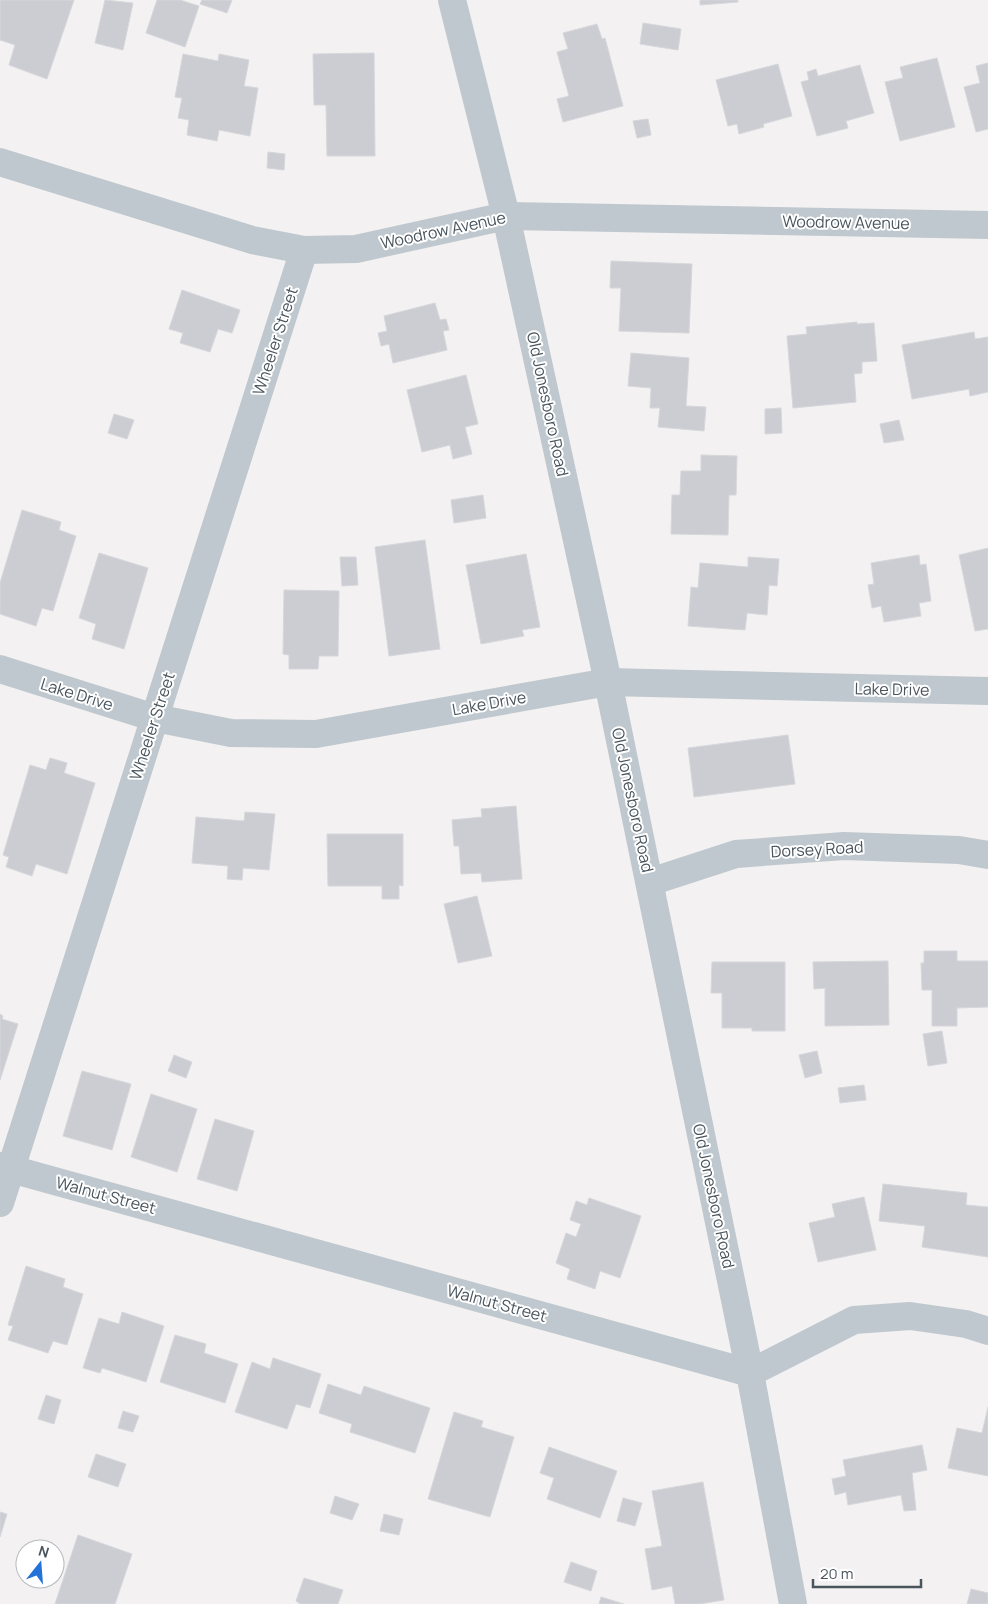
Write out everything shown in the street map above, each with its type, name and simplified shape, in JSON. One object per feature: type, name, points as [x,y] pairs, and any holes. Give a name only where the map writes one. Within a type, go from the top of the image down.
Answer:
[{"type":"street","name":"Old Jonesboro Road","points":[[452,0],[506,216],[608,682],[750,1373],[793,1604]]},
{"type":"street","name":"Woodrow Avenue","points":[[0,162],[252,240],[304,250],[356,249],[506,216],[988,225]]},
{"type":"street","name":"Wheeler Street","points":[[0,1203],[5,1168],[155,718],[304,250]]},
{"type":"street","name":"Lake Drive","points":[[0,669],[155,718],[231,733],[316,734],[608,682],[988,691]]},
{"type":"street","name":"Dorsey Road","points":[[650,882],[736,854],[844,846],[959,850],[988,855]]},
{"type":"street","name":"Walnut Street","points":[[5,1168],[750,1373]]},
{"type":"street","points":[[750,1373],[854,1320],[910,1316],[966,1324],[988,1331]]},
{"type":"building","points":[[0,0],[74,0],[47,79],[9,65],[15,45],[0,40]]},
{"type":"building","points":[[105,0],[133,3],[123,50],[95,43]]},
{"type":"building","points":[[157,0],[180,0],[199,6],[185,47],[146,33]]},
{"type":"building","points":[[202,0],[232,0],[227,13],[200,4]]},
{"type":"building","points":[[700,0],[738,0],[738,2],[700,5]]},
{"type":"building","points":[[643,23],[681,29],[678,50],[640,44]]},
{"type":"building","points":[[597,24],[602,39],[605,38],[623,106],[563,122],[557,99],[569,96],[557,52],[568,49],[563,33]]},
{"type":"building","points":[[374,53],[375,156],[327,156],[326,105],[314,105],[313,54]]},
{"type":"building","points":[[183,54],[218,61],[219,54],[249,60],[244,86],[258,88],[250,136],[219,130],[217,141],[187,135],[189,120],[178,118],[182,98],[175,97]]},
{"type":"building","points":[[937,58],[955,127],[900,141],[885,82],[903,78],[900,67]]},
{"type":"building","points":[[988,63],[988,129],[976,132],[964,87],[980,83],[976,66]]},
{"type":"building","points":[[778,64],[792,116],[763,124],[764,127],[739,134],[737,124],[728,126],[716,80]]},
{"type":"building","points":[[860,65],[874,113],[846,121],[848,128],[817,136],[801,82],[809,80],[807,72],[816,69],[818,76]]},
{"type":"building","points":[[648,119],[651,135],[637,138],[633,121]]},
{"type":"building","points":[[268,152],[285,154],[284,170],[267,168]]},
{"type":"building","points":[[611,261],[692,264],[689,333],[619,331],[621,288],[610,288]]},
{"type":"building","points":[[182,290],[240,310],[232,333],[218,329],[210,352],[180,343],[183,333],[169,329]]},
{"type":"building","points":[[435,303],[440,320],[446,319],[449,330],[443,331],[447,350],[393,363],[389,344],[381,346],[378,333],[387,331],[384,316]]},
{"type":"building","points":[[857,322],[857,324],[874,323],[877,361],[862,362],[862,373],[854,374],[856,402],[793,408],[787,336],[807,334],[806,327]]},
{"type":"building","points":[[974,332],[975,339],[988,337],[988,392],[970,396],[969,389],[912,399],[902,345]]},
{"type":"building","points":[[631,353],[689,358],[686,406],[706,407],[704,431],[658,427],[660,408],[650,408],[651,388],[628,386]]},
{"type":"building","points":[[466,375],[478,424],[465,427],[472,454],[453,459],[450,445],[422,452],[407,390]]},
{"type":"building","points":[[781,408],[782,433],[765,434],[765,409]]},
{"type":"building","points":[[114,414],[134,420],[127,439],[108,433]]},
{"type":"building","points":[[899,420],[904,440],[884,443],[880,424]]},
{"type":"building","points":[[701,455],[737,456],[736,495],[729,495],[728,535],[671,534],[672,495],[680,495],[681,471],[701,471]]},
{"type":"building","points":[[483,495],[486,518],[454,523],[451,500]]},
{"type":"building","points":[[22,510],[61,522],[59,530],[76,536],[53,611],[42,608],[36,626],[0,614],[0,583]]},
{"type":"building","points":[[425,540],[440,649],[389,656],[375,547]]},
{"type":"building","points":[[988,548],[988,629],[975,631],[959,555]]},
{"type":"building","points":[[99,553],[148,568],[124,649],[92,639],[96,624],[79,618]]},
{"type":"building","points":[[526,554],[540,627],[522,630],[524,636],[481,644],[466,565]]},
{"type":"building","points":[[919,555],[920,565],[926,564],[931,601],[919,603],[921,616],[884,622],[881,606],[872,608],[868,585],[874,584],[871,563]]},
{"type":"building","points":[[340,557],[356,557],[358,585],[342,586]]},
{"type":"building","points":[[748,557],[779,559],[777,586],[769,585],[767,615],[747,613],[745,630],[688,626],[691,587],[698,588],[700,563],[748,567]]},
{"type":"building","points":[[284,590],[339,591],[338,656],[319,656],[318,669],[289,669],[289,655],[283,654]]},
{"type":"building","points":[[788,735],[795,784],[694,797],[688,748]]},
{"type":"building","points":[[50,758],[67,763],[64,773],[95,783],[67,874],[36,864],[32,876],[6,867],[9,857],[3,855],[30,765],[46,770]]},
{"type":"building","points":[[516,806],[522,879],[482,882],[481,873],[461,874],[459,846],[454,846],[452,820],[482,817],[481,809]]},
{"type":"building","points":[[245,812],[275,814],[269,870],[243,868],[242,880],[227,879],[228,866],[192,863],[196,817],[244,821]]},
{"type":"building","points":[[327,834],[403,834],[403,886],[399,885],[399,899],[382,899],[382,886],[328,886]]},
{"type":"building","points":[[477,896],[492,956],[458,963],[444,904]]},
{"type":"building","points":[[924,951],[957,951],[957,961],[988,961],[988,1007],[957,1008],[957,1026],[932,1026],[932,990],[922,990],[921,963],[924,963]]},
{"type":"building","points":[[888,961],[889,1025],[825,1026],[825,988],[814,989],[813,962]]},
{"type":"building","points":[[712,962],[785,962],[785,1031],[752,1031],[752,1028],[722,1028],[722,993],[711,993]]},
{"type":"building","points":[[0,1014],[3,1016],[2,1019],[18,1024],[0,1080]]},
{"type":"building","points":[[942,1031],[947,1063],[928,1066],[923,1034]]},
{"type":"building","points":[[817,1051],[822,1073],[805,1078],[799,1055]]},
{"type":"building","points":[[174,1055],[192,1062],[186,1078],[168,1071]]},
{"type":"building","points":[[82,1071],[131,1084],[112,1150],[63,1136]]},
{"type":"building","points":[[864,1085],[866,1100],[840,1103],[838,1088]]},
{"type":"building","points":[[151,1094],[197,1109],[177,1172],[131,1157]]},
{"type":"building","points":[[215,1119],[254,1131],[237,1191],[197,1179]]},
{"type":"building","points":[[883,1184],[967,1193],[966,1205],[988,1207],[988,1257],[922,1247],[925,1226],[879,1221]]},
{"type":"building","points":[[864,1197],[876,1250],[818,1262],[809,1223],[835,1217],[832,1204]]},
{"type":"building","points":[[589,1198],[641,1216],[620,1278],[600,1271],[595,1289],[567,1279],[570,1269],[556,1263],[566,1233],[576,1237],[581,1224],[570,1220],[576,1201],[587,1205]]},
{"type":"building","points":[[26,1266],[65,1279],[63,1287],[83,1294],[67,1345],[53,1341],[48,1353],[8,1340],[13,1326],[8,1325]]},
{"type":"building","points":[[122,1312],[164,1326],[146,1382],[102,1368],[100,1373],[83,1368],[99,1318],[119,1324]]},
{"type":"building","points":[[175,1335],[206,1344],[204,1353],[238,1364],[225,1403],[160,1382]]},
{"type":"building","points":[[273,1358],[321,1374],[310,1408],[296,1404],[287,1429],[235,1412],[252,1362],[270,1369]]},
{"type":"building","points":[[328,1384],[361,1395],[364,1386],[430,1408],[415,1453],[350,1432],[352,1424],[319,1413]]},
{"type":"building","points":[[46,1395],[61,1400],[54,1424],[38,1419]]},
{"type":"building","points":[[988,1407],[988,1476],[948,1468],[957,1428],[982,1433]]},
{"type":"building","points":[[123,1411],[139,1416],[133,1432],[118,1428]]},
{"type":"building","points":[[454,1412],[483,1421],[481,1427],[514,1437],[490,1517],[428,1499]]},
{"type":"building","points":[[922,1445],[927,1470],[912,1473],[916,1510],[904,1511],[901,1495],[848,1505],[846,1492],[835,1495],[832,1479],[846,1476],[843,1460]]},
{"type":"building","points":[[549,1447],[617,1471],[600,1518],[547,1499],[554,1478],[540,1473]]},
{"type":"building","points":[[96,1454],[126,1464],[118,1487],[88,1477]]},
{"type":"building","points":[[703,1482],[724,1600],[699,1604],[675,1604],[672,1586],[652,1590],[645,1549],[662,1546],[652,1491]]},
{"type":"building","points":[[335,1496],[359,1504],[352,1520],[330,1513]]},
{"type":"building","points":[[623,1498],[642,1503],[635,1526],[617,1521]]},
{"type":"building","points":[[0,1512],[7,1514],[0,1537]]},
{"type":"building","points":[[384,1514],[403,1519],[399,1535],[380,1531]]},
{"type":"building","points":[[78,1535],[132,1554],[115,1604],[55,1604],[60,1589],[65,1589],[65,1574]]},
{"type":"building","points":[[571,1562],[597,1571],[591,1591],[564,1582]]},
{"type":"building","points":[[304,1578],[343,1590],[338,1604],[300,1604],[296,1601]]},
{"type":"building","points":[[971,1589],[988,1593],[988,1604],[967,1604]]},
{"type":"building","points":[[601,1597],[624,1604],[599,1604]]}]
